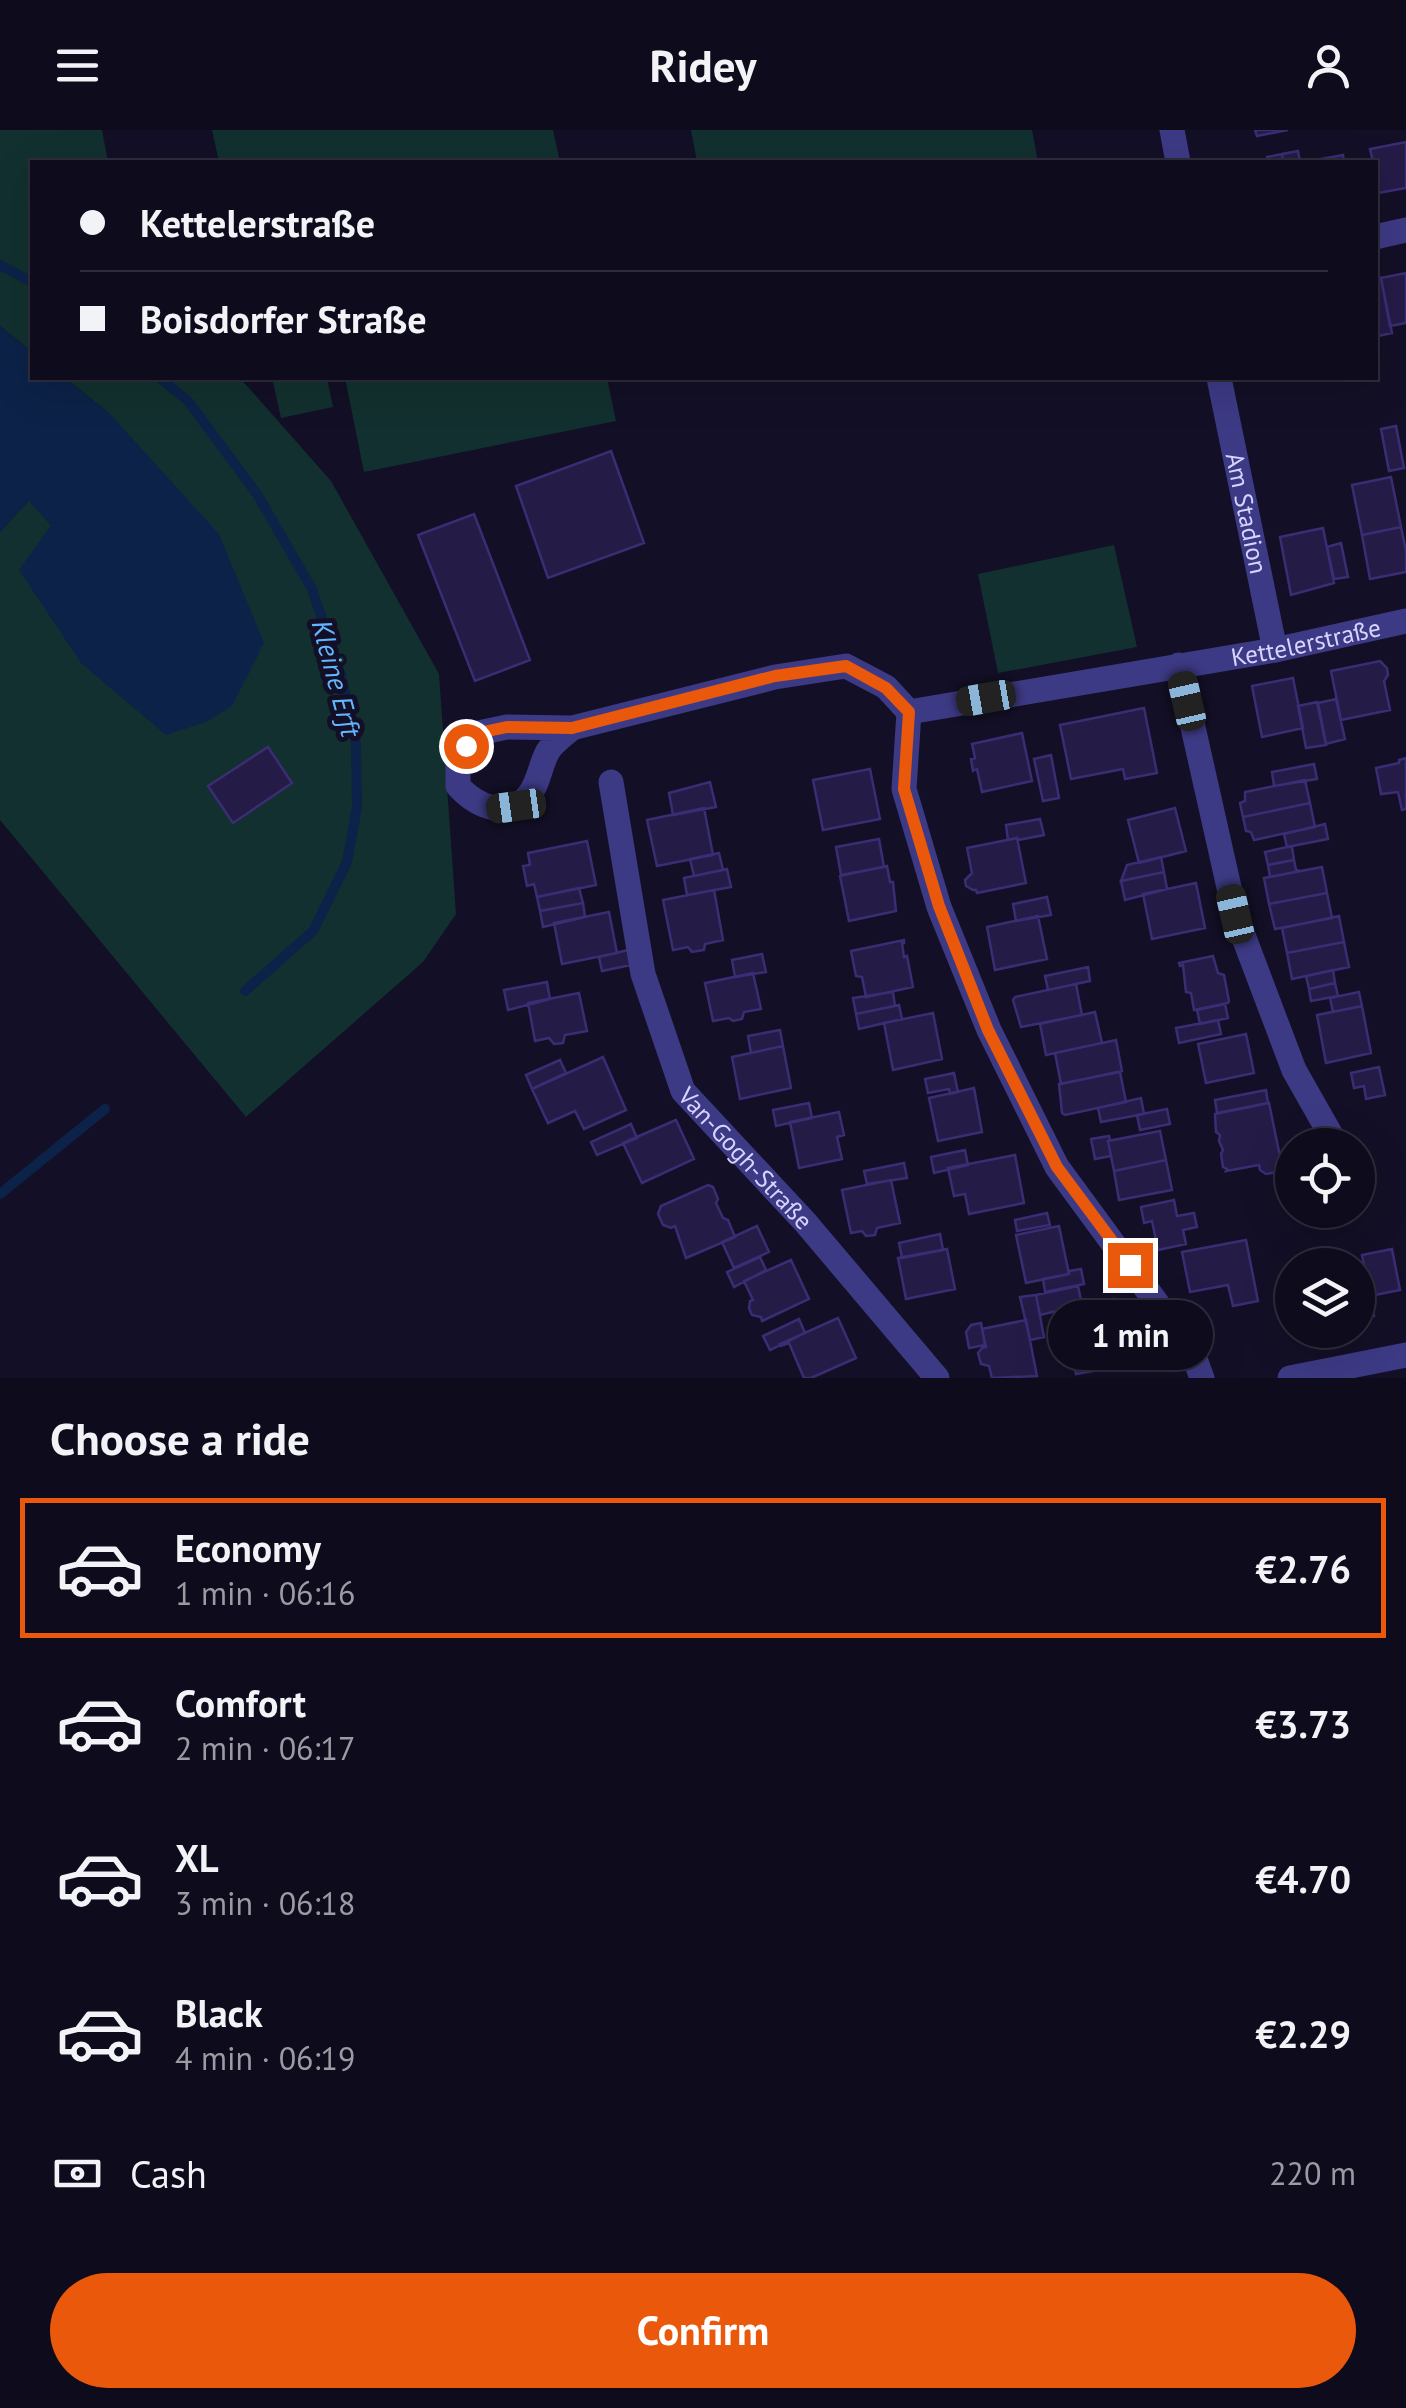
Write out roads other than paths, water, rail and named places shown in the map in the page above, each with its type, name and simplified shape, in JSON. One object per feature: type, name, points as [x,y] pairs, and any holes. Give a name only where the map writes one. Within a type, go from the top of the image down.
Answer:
[{"type":"street","points":[[1172,130],[1178,160]]},
{"type":"street","points":[[1378,235],[1406,230]]},
{"type":"street","name":"Am Stadion","points":[[1219,380],[1274,650]]},
{"type":"street","name":"Kettelerstraße","points":[[909,712],[1274,650],[1406,621]]},
{"type":"street","points":[[1179,665],[1235,914],[1294,1070],[1327,1128]]},
{"type":"street","points":[[572,728],[549,749],[529,795],[516,806],[492,809],[470,799],[458,786],[458,766],[466,746],[483,732],[507,727],[572,728],[775,676],[846,666],[886,688],[909,712],[904,789],[939,906],[988,1030],[1057,1167],[1192,1351],[1202,1378]]},
{"type":"street","name":"Van-Gogh-Straße","points":[[611,782],[643,974],[683,1091],[805,1222],[937,1378]]},
{"type":"street","points":[[1290,1378],[1406,1355]]},
{"type":"water","points":[[0,326],[30,350],[30,380],[68,380],[110,414],[219,534],[264,643],[232,706],[206,722],[166,735],[81,663],[19,570],[51,525],[29,501],[0,532]]},
{"type":"waterway","name":"Kleine Erft","points":[[0,265],[30,281]]},
{"type":"waterway","name":"Kleine Erft","points":[[162,380],[188,401],[257,494],[312,589],[342,679],[356,745],[357,807],[347,862],[313,931],[245,991]]},
{"type":"waterway","name":"Kleine Erft","points":[[0,1194],[105,1109]]}]
